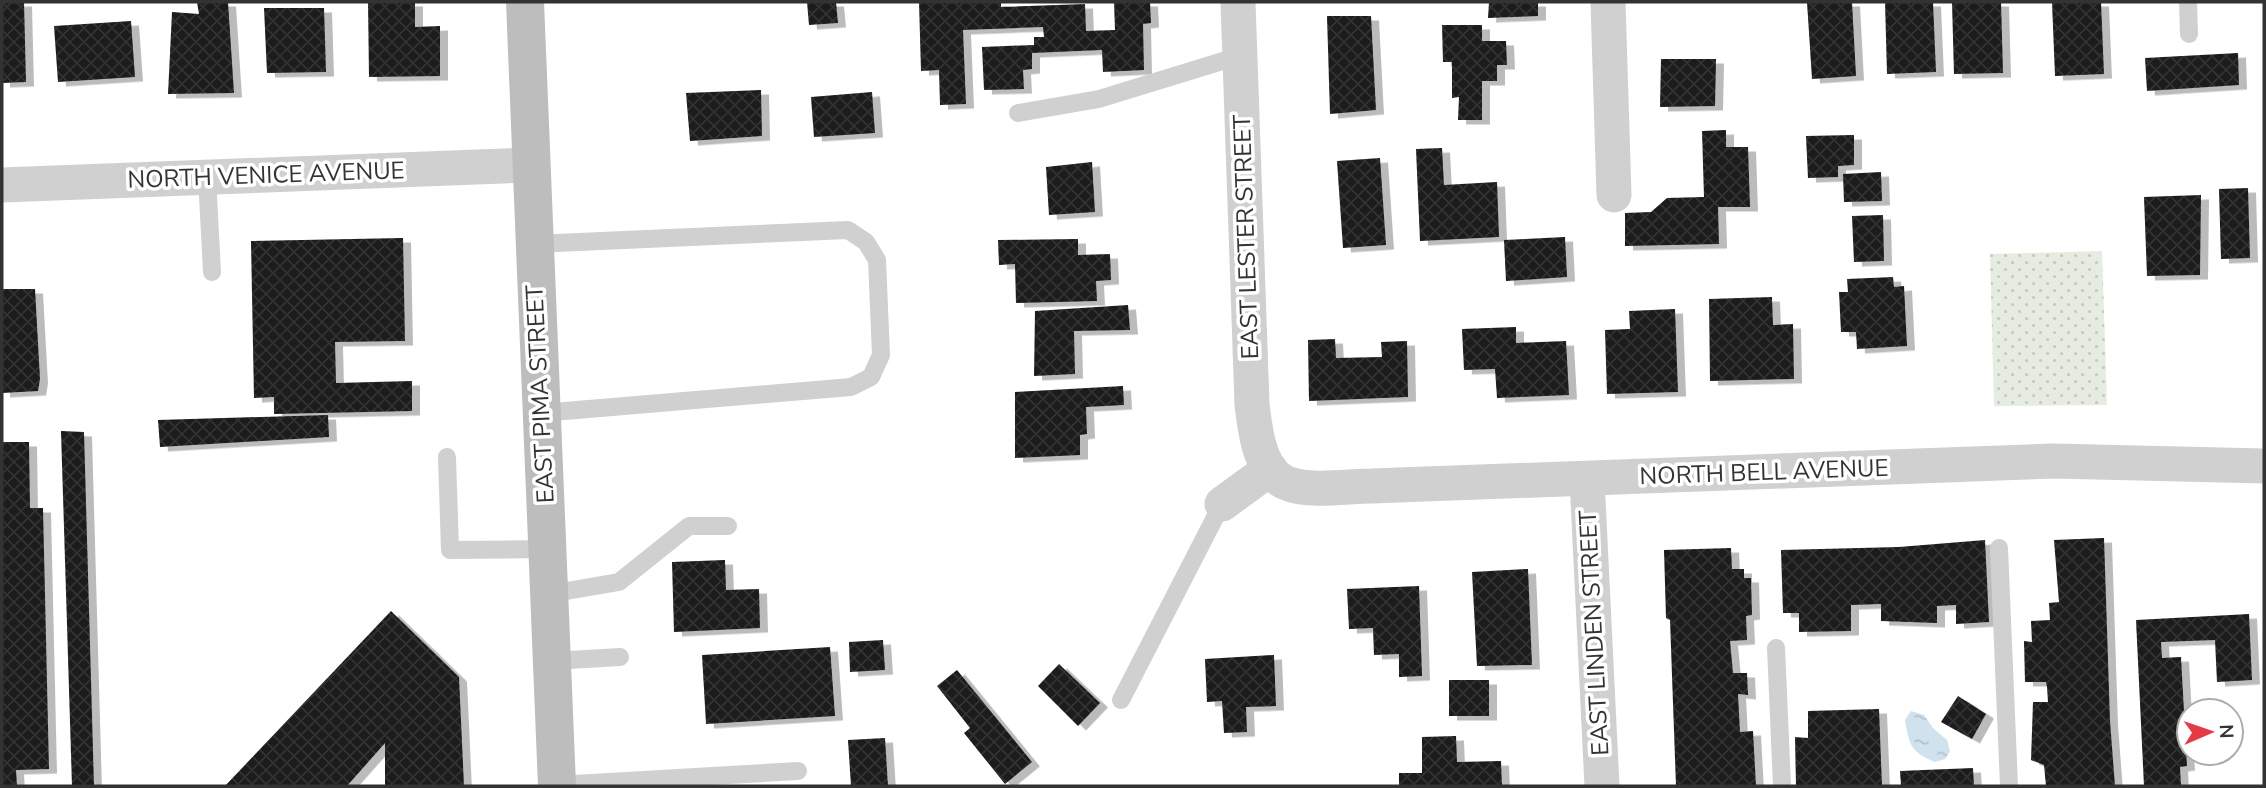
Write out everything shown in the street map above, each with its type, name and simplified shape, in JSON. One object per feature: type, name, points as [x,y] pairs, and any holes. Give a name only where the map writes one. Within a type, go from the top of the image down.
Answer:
[{"type":"street","name":"EAST PIMA STREET","points":[[525,2],[557,785]]},
{"type":"street","name":"EAST LESTER STREET","points":[[1238,2],[1252,404],[1255,437],[1270,469]]},
{"type":"street","points":[[1608,2],[1614,195]]},
{"type":"street","name":"NORTH VENICE AVENUE","points":[[2,185],[530,165]]},
{"type":"street","name":"NORTH BELL AVENUE","points":[[1270,469],[1288,484],[1317,487],[2054,461],[2264,466]]},
{"type":"street","points":[[1222,504],[1270,469]]},
{"type":"street","name":"EAST LINDEN STREET","points":[[1587,479],[1602,786]]},
{"type":"lane","points":[[2188,2],[2189,34]]},
{"type":"lane","points":[[1018,113],[1099,99],[1239,56]]},
{"type":"lane","points":[[207,177],[212,272]]},
{"type":"lane","points":[[534,244],[848,230],[866,242],[877,260],[881,355],[871,377],[851,387],[541,413]]},
{"type":"lane","points":[[447,457],[450,550],[547,549]]},
{"type":"lane","points":[[1121,700],[1222,504]]},
{"type":"lane","points":[[549,594],[619,583],[689,526],[728,526]]},
{"type":"lane","points":[[1999,548],[2009,786]]},
{"type":"lane","points":[[1776,648],[1782,786]]},
{"type":"lane","points":[[552,661],[620,657]]},
{"type":"lane","points":[[557,785],[798,771]]},
{"type":"shaded area","points":[[2102,251],[2107,405],[1994,406],[1990,254]]},
{"type":"water","points":[[1911,711],[1924,715],[1933,728],[1947,740],[1950,751],[1945,759],[1935,762],[1912,747],[1905,720]]},
{"type":"building","points":[[24,2],[26,82],[2,83],[2,3]]},
{"type":"building","points":[[197,2],[228,2],[234,93],[168,94],[172,12],[199,14]]},
{"type":"building","points":[[368,2],[415,2],[415,27],[440,26],[440,76],[369,77]]},
{"type":"building","points":[[807,2],[836,2],[838,23],[809,25]]},
{"type":"building","points":[[919,2],[1001,2],[1001,7],[1085,4],[1086,31],[1115,30],[1114,2],[1150,2],[1151,23],[1143,24],[1144,70],[1103,72],[1102,50],[1032,53],[1032,69],[1023,70],[1024,89],[984,90],[982,47],[1034,45],[1034,37],[1044,37],[1043,27],[963,30],[966,104],[940,105],[939,70],[921,71]]},
{"type":"building","points":[[1489,2],[1538,2],[1538,16],[1488,18]]},
{"type":"building","points":[[1807,2],[1852,2],[1856,76],[1812,79]]},
{"type":"building","points":[[1885,2],[1933,2],[1936,72],[1887,74]]},
{"type":"building","points":[[1952,2],[2001,2],[2003,73],[1954,74]]},
{"type":"building","points":[[2052,2],[2101,2],[2104,74],[2055,76]]},
{"type":"building","points":[[264,8],[324,8],[326,72],[267,73]]},
{"type":"building","points":[[1327,16],[1371,16],[1376,110],[1330,114]]},
{"type":"building","points":[[131,21],[135,77],[58,82],[54,26]]},
{"type":"building","points":[[1442,25],[1482,25],[1482,41],[1506,41],[1507,65],[1497,65],[1497,81],[1482,81],[1482,120],[1458,120],[1459,97],[1452,98],[1452,62],[1443,62]]},
{"type":"building","points":[[2238,53],[2239,85],[2147,91],[2145,58]]},
{"type":"building","points":[[1661,59],[1716,59],[1715,106],[1660,107]]},
{"type":"building","points":[[761,90],[762,136],[690,141],[686,93]]},
{"type":"building","points":[[872,92],[875,133],[814,137],[811,97]]},
{"type":"building","points":[[1726,130],[1726,147],[1748,147],[1750,207],[1718,207],[1719,244],[1625,246],[1625,213],[1651,212],[1667,198],[1704,197],[1702,131]]},
{"type":"building","points":[[1854,135],[1854,165],[1838,166],[1838,177],[1808,178],[1806,136]]},
{"type":"building","points":[[1442,148],[1444,185],[1497,182],[1499,237],[1420,241],[1416,149]]},
{"type":"building","points":[[1380,158],[1386,245],[1343,248],[1337,161]]},
{"type":"building","points":[[1092,162],[1095,212],[1049,215],[1046,167]]},
{"type":"building","points":[[1881,172],[1882,201],[1844,202],[1843,174]]},
{"type":"building","points":[[2248,188],[2250,258],[2221,259],[2219,189]]},
{"type":"building","points":[[2201,195],[2200,275],[2147,276],[2144,197]]},
{"type":"building","points":[[1883,215],[1884,261],[1854,262],[1852,216]]},
{"type":"building","points":[[1565,237],[1567,277],[1506,281],[1504,240]]},
{"type":"building","points":[[403,238],[405,341],[335,342],[336,383],[412,381],[412,411],[274,414],[274,397],[254,398],[251,241]]},
{"type":"building","points":[[1078,239],[1078,255],[1110,254],[1111,280],[1096,281],[1097,301],[1016,303],[1015,264],[999,265],[998,240]]},
{"type":"building","points":[[1893,277],[1894,287],[1904,286],[1907,346],[1857,349],[1856,332],[1841,332],[1839,292],[1848,292],[1847,279]]},
{"type":"building","points":[[2,289],[35,289],[40,379],[38,391],[2,393]]},
{"type":"building","points":[[1772,297],[1773,325],[1793,324],[1794,379],[1710,381],[1709,299]]},
{"type":"building","points":[[1128,305],[1130,330],[1074,331],[1075,374],[1034,376],[1035,311]]},
{"type":"building","points":[[1675,309],[1678,392],[1607,394],[1605,330],[1630,329],[1629,311]]},
{"type":"building","points":[[1516,327],[1516,343],[1566,341],[1569,395],[1497,398],[1495,369],[1464,370],[1462,329]]},
{"type":"building","points":[[1335,339],[1336,358],[1382,357],[1381,342],[1407,341],[1408,397],[1309,401],[1308,340]]},
{"type":"building","points":[[1123,386],[1124,405],[1086,407],[1087,434],[1080,435],[1080,455],[1015,458],[1015,392]]},
{"type":"building","points":[[328,415],[329,437],[160,447],[158,420]]},
{"type":"building","points":[[61,431],[84,432],[94,786],[72,786]]},
{"type":"building","points":[[2,442],[29,442],[30,508],[43,508],[49,769],[16,770],[17,786],[2,786]]},
{"type":"building","points":[[2104,538],[2110,721],[2115,786],[2046,786],[2044,765],[2031,760],[2033,702],[2048,702],[2047,687],[2046,682],[2025,682],[2024,641],[2032,642],[2031,621],[2050,620],[2049,603],[2059,602],[2054,540]]},
{"type":"building","points":[[1985,540],[1989,622],[1956,624],[1956,605],[1937,606],[1937,623],[1881,621],[1881,604],[1851,605],[1851,631],[1799,632],[1799,613],[1783,613],[1781,550],[1899,547]]},
{"type":"building","points":[[1731,548],[1732,569],[1744,569],[1744,578],[1751,578],[1752,615],[1746,616],[1747,640],[1730,641],[1733,673],[1747,673],[1748,695],[1738,694],[1740,732],[1753,731],[1756,786],[1676,786],[1670,620],[1666,618],[1664,550]]},
{"type":"building","points":[[725,560],[726,590],[759,589],[760,628],[674,632],[672,562]]},
{"type":"building","points":[[1528,569],[1532,665],[1477,666],[1472,572]]},
{"type":"building","points":[[1419,586],[1422,676],[1399,677],[1399,654],[1374,655],[1373,628],[1349,629],[1347,589]]},
{"type":"building","points":[[391,611],[459,677],[464,786],[385,786],[385,743],[347,786],[225,786]]},
{"type":"building","points":[[2249,614],[2252,680],[2217,682],[2215,640],[2161,642],[2162,658],[2181,657],[2183,697],[2175,697],[2175,767],[2180,767],[2181,786],[2144,786],[2136,620]]},
{"type":"building","points":[[883,640],[885,670],[850,672],[849,642]]},
{"type":"building","points":[[830,647],[835,716],[706,724],[702,655]]},
{"type":"building","points":[[1274,655],[1276,706],[1246,707],[1247,732],[1224,733],[1222,701],[1207,702],[1205,659]]},
{"type":"building","points":[[1059,664],[1100,703],[1078,726],[1038,686]]},
{"type":"building","points":[[957,670],[1032,762],[1005,784],[964,733],[970,728],[937,686]]},
{"type":"building","points":[[1449,680],[1489,680],[1489,716],[1449,716]]},
{"type":"building","points":[[1958,696],[1986,714],[1972,739],[1941,722]]},
{"type":"building","points":[[1879,709],[1882,786],[1796,786],[1795,737],[1808,738],[1808,711]]},
{"type":"building","points":[[1456,736],[1457,762],[1501,761],[1502,786],[1399,786],[1399,773],[1422,773],[1422,737]]},
{"type":"building","points":[[885,738],[888,786],[851,786],[848,740]]},
{"type":"building","points":[[1973,768],[1974,786],[1901,786],[1900,771]]}]
